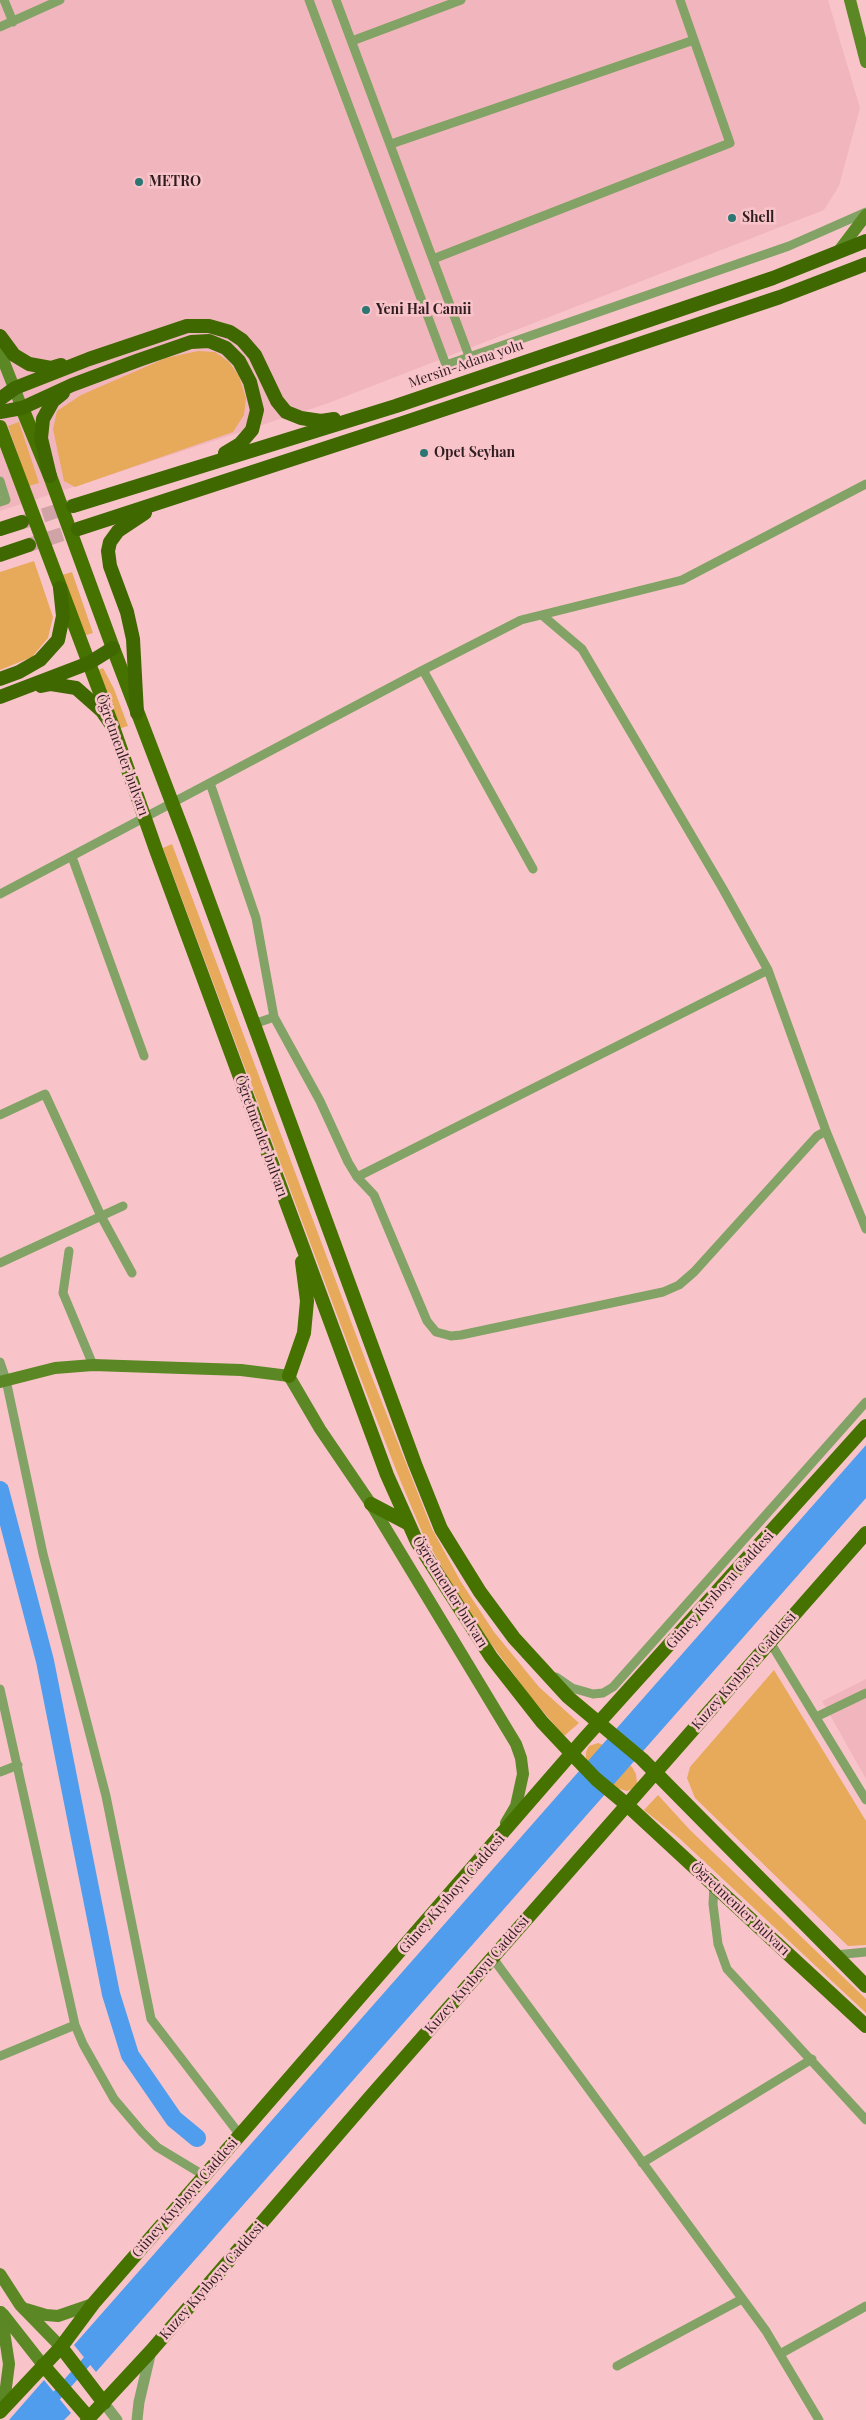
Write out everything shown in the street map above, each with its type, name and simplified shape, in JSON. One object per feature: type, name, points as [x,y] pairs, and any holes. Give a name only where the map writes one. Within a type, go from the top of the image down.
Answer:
[{"type":"highway","name":"Mersin-Adana yolu","points":[[73,506],[396,406],[773,278],[866,241]]},
{"type":"highway","points":[[78,529],[780,297],[866,264]]},
{"type":"highway","points":[[0,400],[15,388],[89,359],[187,326],[209,326],[230,332],[242,340],[255,355],[277,401],[286,412],[301,418],[321,421],[396,406]]},
{"type":"highway","points":[[0,336],[14,355],[30,364],[51,368],[89,359]]},
{"type":"highway","points":[[0,412],[22,408],[72,385],[191,342],[209,341],[226,348],[239,360],[250,382],[257,410],[252,430],[240,444],[221,454],[133,488]]},
{"type":"highway","points":[[50,476],[41,438],[43,418],[53,402],[72,385]]},
{"type":"highway","points":[[137,713],[133,639],[127,612],[110,566],[108,546],[115,534],[127,523],[158,506],[194,491]]},
{"type":"highway","points":[[0,529],[22,522]]},
{"type":"highway","points":[[0,555],[29,545]]},
{"type":"highway","points":[[0,679],[19,672],[40,660],[58,640],[63,616],[60,588]]},
{"type":"highway","points":[[7,694],[89,663],[113,648]]},
{"type":"highway","points":[[7,694],[51,684],[76,688],[102,711],[113,727]]},
{"type":"main road","points":[[850,0],[866,62]]},
{"type":"main road","points":[[838,252],[866,214]]},
{"type":"main road","points":[[0,352],[22,408]]},
{"type":"main road","name":"Öğretmenler bulvarı","points":[[22,408],[50,476],[80,561],[186,839],[412,1455],[442,1529],[480,1592],[514,1638],[568,1697],[655,1772]]},
{"type":"main road","name":"Öğretmenler bulvarı","points":[[0,428],[24,487],[52,569],[113,727],[156,850],[387,1475],[408,1524],[417,1542],[491,1657],[542,1722],[613,1793]]},
{"type":"main road","points":[[300,1239],[307,1301],[304,1334],[289,1376],[320,1429],[371,1504],[480,1683],[516,1744],[521,1758],[523,1774],[516,1806],[488,1852]]},
{"type":"main road","points":[[3,1381],[55,1368],[93,1365],[241,1370],[289,1376]]},
{"type":"main road","name":"Güney Kıyıboyu Caddesi","points":[[0,2412],[60,2347],[93,2304],[488,1852],[576,1758],[584,1739],[604,1727],[866,1426]]},
{"type":"main road","points":[[371,1504],[408,1524]]},
{"type":"main road","name":"Kuzey Kıyıboyu Caddesi","points":[[89,2419],[151,2351],[626,1804],[641,1791],[655,1772],[866,1533]]},
{"type":"main road","points":[[655,1772],[866,1986]]},
{"type":"main road","name":"Öğretmenler Bulvarı","points":[[613,1793],[866,2026]]},
{"type":"main road","points":[[0,2274],[20,2305],[60,2347],[104,2403]]},
{"type":"main road","points":[[20,2305],[31,2312],[58,2316],[93,2304]]},
{"type":"main road","points":[[0,2311],[89,2419]]},
{"type":"main road","points":[[0,2311],[9,2364],[5,2395],[0,2408]]},
{"type":"street","points":[[4,0],[13,22]]},
{"type":"street","points":[[0,27],[60,0]]},
{"type":"street","points":[[309,0],[446,365],[789,246],[866,214]]},
{"type":"street","points":[[336,0],[469,356]]},
{"type":"street","points":[[352,41],[461,0]]},
{"type":"street","points":[[433,260],[730,143],[680,0]]},
{"type":"street","points":[[391,144],[694,40]]},
{"type":"street","points":[[0,480],[6,500],[0,502]]},
{"type":"street","points":[[0,894],[423,670],[522,620],[682,580],[866,484]]},
{"type":"street","points":[[542,615],[582,649],[718,880],[768,970],[826,1131],[866,1229]]},
{"type":"street","points":[[423,670],[533,869]]},
{"type":"street","points":[[210,784],[256,918],[274,1017],[320,1101],[357,1177],[374,1194],[427,1321],[436,1332],[451,1336],[663,1292],[680,1285],[694,1272],[817,1136],[826,1131]]},
{"type":"street","points":[[72,857],[144,1056]]},
{"type":"street","points":[[357,1177],[768,970]]},
{"type":"street","points":[[254,1024],[274,1017]]},
{"type":"street","points":[[0,1114],[45,1094],[101,1216],[132,1273]]},
{"type":"street","points":[[0,1263],[123,1206]]},
{"type":"street","points":[[69,1250],[63,1293],[93,1365]]},
{"type":"street","points":[[0,1362],[43,1554],[106,1796],[151,2019],[240,2135]]},
{"type":"street","points":[[542,1668],[572,1688],[593,1694],[603,1693],[613,1688],[866,1402]]},
{"type":"street","points":[[770,1642],[866,1800]]},
{"type":"street","points":[[0,1688],[75,2024],[92,2062],[127,2115],[157,2146],[205,2176]]},
{"type":"street","points":[[816,1717],[866,1693]]},
{"type":"street","points":[[0,1772],[18,1765]]},
{"type":"street","points":[[714,1885],[713,1904],[718,1944],[727,1969],[812,2059],[866,2120]]},
{"type":"street","points":[[836,1955],[866,1952]]},
{"type":"street","points":[[492,1958],[766,2331],[819,2420]]},
{"type":"street","points":[[0,2056],[75,2024]]},
{"type":"street","points":[[642,2163],[812,2059]]},
{"type":"street","points":[[617,2366],[742,2298]]},
{"type":"street","points":[[780,2354],[866,2306]]},
{"type":"street","points":[[137,2420],[139,2402],[151,2351]]},
{"type":"street","points":[[104,2403],[117,2420]]},
{"type":"shaded area","points":[[0,0],[828,0],[860,108],[839,186],[824,210],[326,404],[0,511]]},
{"type":"shaded area","points":[[198,351],[215,352],[229,362],[239,376],[246,398],[244,415],[233,432],[75,487],[64,481],[53,429],[57,411],[81,395],[166,358]]},
{"type":"shaded area","points":[[19,422],[39,483],[29,486],[8,426]]},
{"type":"shaded area","points":[[34,561],[53,617],[48,638],[32,657],[0,670],[0,572]]},
{"type":"shaded area","points":[[72,572],[93,633],[83,636],[62,575]]},
{"type":"shaded area","points":[[103,668],[114,689],[128,726],[118,729],[96,671]]},
{"type":"shaded area","points":[[172,844],[370,1372],[432,1529],[461,1582],[494,1632],[539,1687],[579,1723],[564,1736],[530,1696],[486,1637],[452,1585],[422,1532],[359,1374],[163,848]]},
{"type":"shaded area","points":[[774,1670],[866,1821],[866,1945],[848,1946],[695,1798],[687,1778],[690,1767]]},
{"type":"shaded area","points":[[866,1679],[866,1779],[822,1701]]},
{"type":"shaded area","points":[[598,1743],[610,1747],[632,1767],[636,1774],[637,1783],[634,1788],[627,1791],[617,1788],[586,1760],[586,1752],[589,1746]]},
{"type":"shaded area","points":[[658,1795],[690,1830],[866,1999],[866,2013],[679,1838],[644,1810]]},
{"type":"water","points":[[866,1445],[866,1498],[96,2372],[74,2345]]},
{"type":"water","points":[[44,2380],[71,2413],[64,2420],[9,2420]]},
{"type":"waterway","points":[[0,1490],[45,1661],[111,1994],[130,2055],[174,2119],[197,2138]]},
{"type":"waterway","points":[[35,2420],[96,2351]]},
{"type":"tunnel","points":[[23,522],[72,506]]},
{"type":"tunnel","points":[[29,545],[78,529]]},
{"type":"place","name":"METRO","points":[[139,182]]},
{"type":"place","name":"Shell","points":[[732,218]]},
{"type":"place","name":"Yeni Hal Camii","points":[[366,310]]},
{"type":"place","name":"Opet Seyhan","points":[[424,453]]}]
